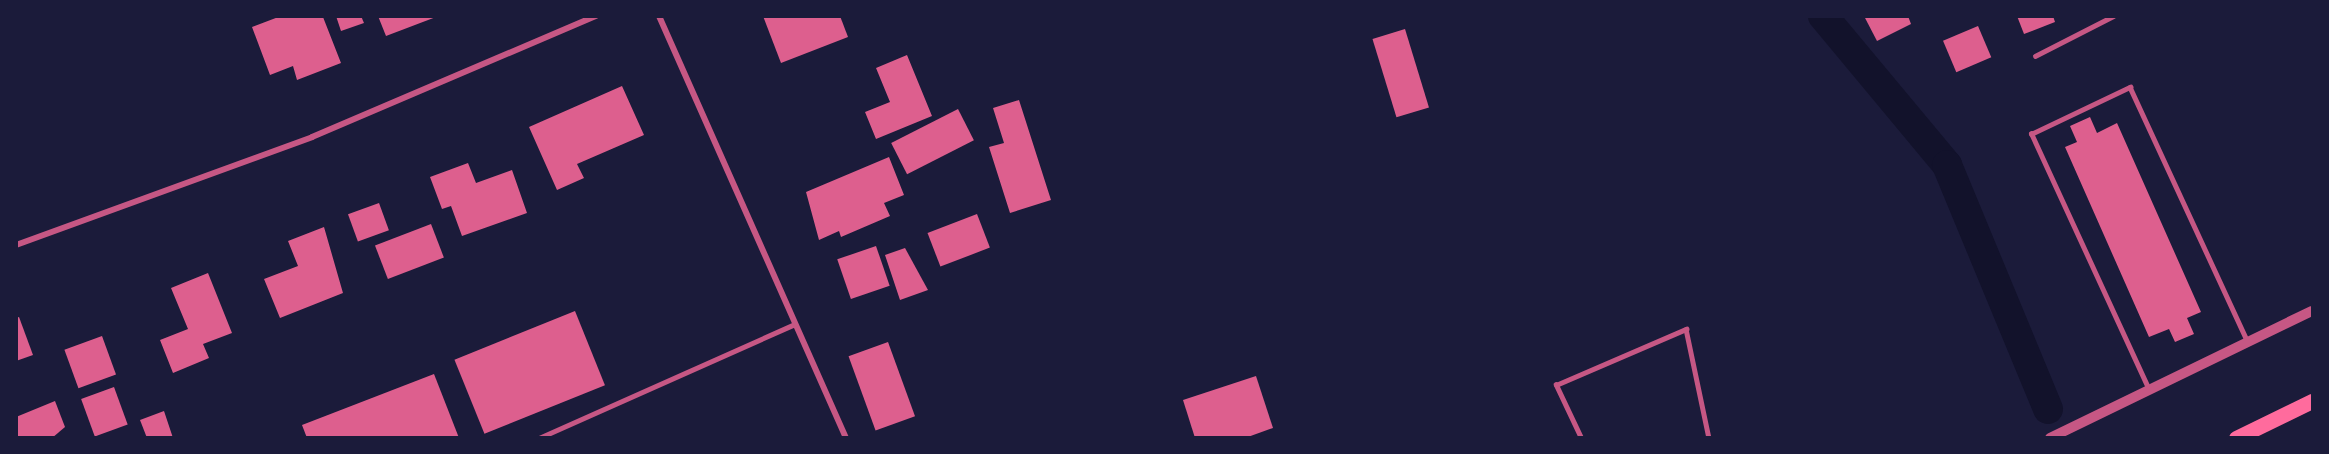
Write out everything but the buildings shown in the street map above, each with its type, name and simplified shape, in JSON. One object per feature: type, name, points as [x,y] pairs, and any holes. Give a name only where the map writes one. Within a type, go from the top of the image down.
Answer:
[{"type":"main road","points":[[2236,438],[2313,401]]},
{"type":"street","points":[[16,245],[312,137],[596,16]]},
{"type":"street","points":[[659,16],[846,438]]},
{"type":"street","points":[[2050,438],[2313,311]]},
{"type":"lane","points":[[2035,56],[2113,16]]},
{"type":"lane","points":[[2149,390],[2031,134],[2130,87],[2248,342]]},
{"type":"lane","points":[[540,438],[795,324]]},
{"type":"lane","points":[[1581,438],[1557,386],[1686,329],[1709,438]]},
{"type":"waterway","points":[[1823,16],[1947,165],[2048,409]]}]
